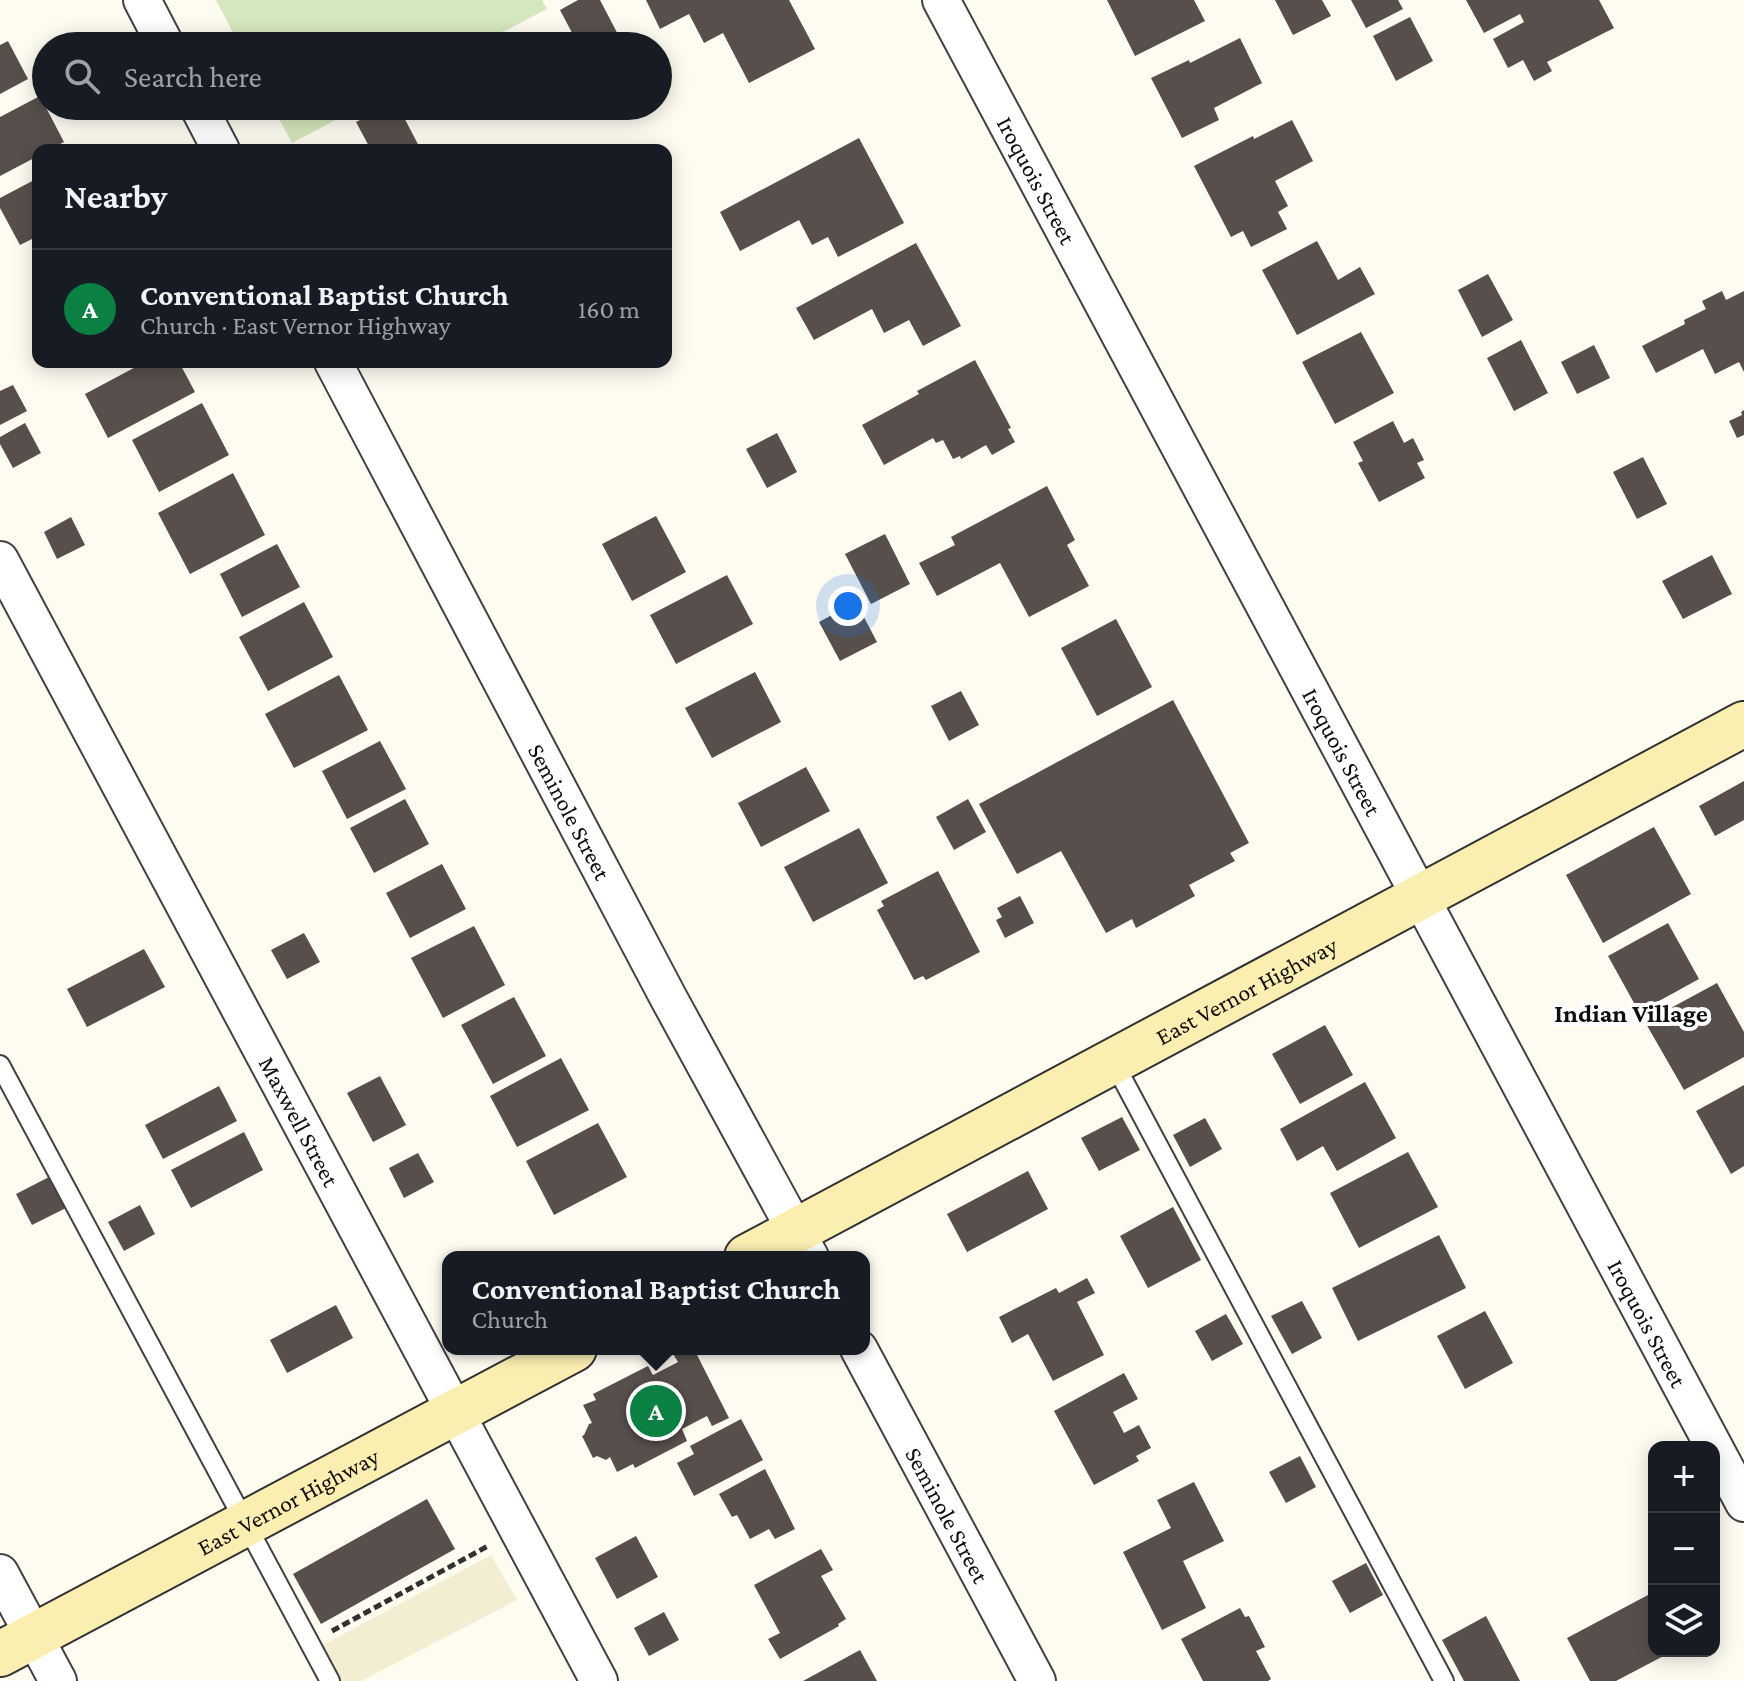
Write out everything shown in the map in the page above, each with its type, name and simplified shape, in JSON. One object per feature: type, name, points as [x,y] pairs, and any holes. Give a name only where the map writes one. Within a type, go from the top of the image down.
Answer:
[{"type":"street","points":[[142,0],[159,32]]},
{"type":"street","name":"Iroquois Street","points":[[941,0],[1744,1503]]},
{"type":"street","points":[[205,120],[218,144]]},
{"type":"street","name":"Seminole Street","points":[[336,368],[661,983],[803,1244]]},
{"type":"street","name":"Maxwell Street","points":[[0,560],[599,1681]]},
{"type":"street","name":"East Vernor Highway","points":[[773,1251],[803,1244],[1113,1061],[1420,897],[1741,732]]},
{"type":"street","name":"East Vernor Highway","points":[[17,1645],[563,1355]]},
{"type":"street","name":"Seminole Street","points":[[862,1355],[1037,1681]]},
{"type":"street","points":[[0,1573],[17,1645],[58,1681]]},
{"type":"lane","points":[[1113,1061],[1444,1681]]},
{"type":"lane","points":[[0,1065],[330,1681]]},
{"type":"path","points":[[310,1643],[495,1542]]},
{"type":"shaded area","points":[[491,1555],[517,1600],[361,1681],[337,1681],[319,1647]]},
{"type":"green space","points":[[216,0],[542,0],[547,9],[503,32],[233,32]]},
{"type":"green space","points":[[280,120],[336,120],[292,143]]},
{"type":"building","points":[[578,0],[600,0],[617,32],[572,32],[560,10]]},
{"type":"building","points":[[646,0],[789,0],[815,49],[749,83],[723,33],[704,43],[689,14],[660,29]]},
{"type":"building","points":[[1107,0],[1194,0],[1205,21],[1135,56]]},
{"type":"building","points":[[1275,0],[1322,0],[1331,16],[1293,35]]},
{"type":"building","points":[[1351,0],[1398,0],[1403,9],[1366,28]]},
{"type":"building","points":[[1466,0],[1599,0],[1614,28],[1547,62],[1552,71],[1534,81],[1523,60],[1508,68],[1493,39],[1524,22],[1520,14],[1484,33]]},
{"type":"building","points":[[1410,17],[1433,61],[1396,81],[1373,36]]},
{"type":"building","points":[[1240,38],[1262,83],[1214,108],[1219,120],[1182,138],[1151,78]]},
{"type":"building","points":[[8,41],[28,79],[0,94],[0,45]]},
{"type":"building","points":[[32,100],[32,120],[53,120],[64,142],[32,144],[32,159],[0,176],[0,117]]},
{"type":"building","points":[[405,120],[418,144],[368,144],[356,122]]},
{"type":"building","points":[[1292,120],[1313,161],[1275,181],[1288,206],[1278,212],[1287,229],[1251,247],[1243,231],[1231,237],[1194,166]]},
{"type":"building","points":[[859,138],[904,223],[838,257],[828,237],[812,245],[799,220],[740,251],[720,212]]},
{"type":"building","points":[[32,181],[32,239],[20,245],[0,208],[0,198]]},
{"type":"building","points":[[1317,241],[1338,280],[1360,267],[1375,294],[1297,335],[1262,270]]},
{"type":"building","points":[[916,243],[961,326],[923,346],[909,320],[884,333],[872,309],[814,340],[796,308]]},
{"type":"building","points":[[1488,274],[1513,320],[1482,337],[1458,290]]},
{"type":"building","points":[[1722,291],[1726,300],[1744,291],[1744,372],[1739,362],[1715,374],[1703,349],[1656,373],[1642,346],[1685,324],[1684,320],[1706,309],[1702,301]]},
{"type":"building","points":[[1361,332],[1394,393],[1335,424],[1302,362]]},
{"type":"building","points":[[1521,340],[1548,393],[1514,411],[1487,358]]},
{"type":"building","points":[[1594,345],[1610,378],[1577,394],[1561,362]]},
{"type":"building","points":[[975,360],[1011,428],[1008,429],[1015,442],[992,455],[986,445],[961,459],[960,456],[953,459],[943,440],[936,443],[933,438],[884,465],[862,425]]},
{"type":"building","points":[[134,368],[182,368],[195,392],[108,438],[85,394]]},
{"type":"building","points":[[13,385],[27,411],[0,425],[0,391]]},
{"type":"building","points":[[202,403],[229,455],[159,492],[132,440]]},
{"type":"building","points":[[1744,410],[1744,435],[1737,438],[1729,421],[1742,415]]},
{"type":"building","points":[[1393,421],[1404,443],[1413,438],[1424,460],[1417,463],[1425,478],[1379,502],[1358,463],[1363,461],[1353,442]]},
{"type":"building","points":[[25,423],[41,453],[13,468],[0,444],[0,437]]},
{"type":"building","points":[[777,433],[797,472],[767,488],[746,449]]},
{"type":"building","points":[[1643,457],[1667,504],[1637,519],[1613,472]]},
{"type":"building","points":[[233,473],[265,535],[190,574],[158,513]]},
{"type":"building","points":[[1047,486],[1075,540],[1067,545],[1089,586],[1029,617],[1000,563],[937,596],[919,563],[955,545],[951,537]]},
{"type":"building","points":[[656,516],[686,572],[632,601],[602,544]]},
{"type":"building","points":[[71,517],[85,545],[57,559],[44,532]]},
{"type":"building","points":[[885,534],[910,584],[871,604],[845,554]]},
{"type":"building","points":[[277,544],[300,587],[242,617],[220,574]]},
{"type":"building","points":[[1712,555],[1732,594],[1683,619],[1662,581]]},
{"type":"building","points":[[727,575],[753,624],[676,664],[650,615]]},
{"type":"building","points":[[304,602],[333,657],[268,691],[239,637]]},
{"type":"building","points":[[856,602],[877,642],[840,661],[819,622]]},
{"type":"building","points":[[1116,619],[1152,687],[1097,716],[1061,648]]},
{"type":"building","points":[[755,672],[781,722],[712,758],[685,708]]},
{"type":"building","points":[[339,675],[368,730],[294,768],[265,714]]},
{"type":"building","points":[[961,691],[979,725],[949,741],[931,706]]},
{"type":"building","points":[[1173,700],[1249,843],[1230,853],[1235,861],[1189,885],[1195,896],[1136,928],[1132,919],[1106,933],[1061,851],[1017,874],[979,804]]},
{"type":"building","points":[[380,741],[406,789],[347,819],[322,771]]},
{"type":"building","points":[[806,767],[830,811],[761,847],[738,803]]},
{"type":"building","points":[[1744,781],[1744,820],[1715,836],[1699,806]]},
{"type":"building","points":[[405,799],[429,844],[374,873],[350,828]]},
{"type":"building","points":[[968,799],[986,832],[954,850],[936,817]]},
{"type":"building","points":[[1654,827],[1691,894],[1603,943],[1566,875]]},
{"type":"building","points":[[859,828],[888,883],[813,922],[784,867]]},
{"type":"building","points":[[442,864],[466,909],[410,938],[386,893]]},
{"type":"building","points":[[938,871],[980,952],[926,980],[923,976],[914,980],[877,910],[884,906],[881,901]]},
{"type":"building","points":[[1020,896],[1034,923],[1005,938],[996,920],[1002,917],[997,908]]},
{"type":"building","points":[[1668,923],[1699,979],[1639,1012],[1608,956]]},
{"type":"building","points":[[474,926],[505,985],[443,1018],[411,958]]},
{"type":"building","points":[[304,933],[320,962],[287,979],[271,950]]},
{"type":"building","points":[[144,949],[165,987],[87,1027],[67,989]]},
{"type":"building","points":[[1717,983],[1744,1032],[1744,1057],[1684,1090],[1645,1022]]},
{"type":"building","points":[[514,997],[546,1056],[493,1084],[461,1025]]},
{"type":"building","points":[[1325,1025],[1353,1075],[1300,1104],[1272,1054]]},
{"type":"building","points":[[561,1058],[589,1110],[517,1147],[490,1096]]},
{"type":"building","points":[[380,1076],[406,1125],[373,1142],[347,1093]]},
{"type":"building","points":[[1365,1082],[1396,1138],[1337,1171],[1323,1146],[1297,1161],[1280,1129]]},
{"type":"building","points":[[1744,1085],[1744,1166],[1731,1174],[1696,1111]]},
{"type":"building","points":[[219,1086],[237,1121],[163,1159],[145,1125]]},
{"type":"building","points":[[1122,1117],[1140,1150],[1099,1171],[1081,1138]]},
{"type":"building","points":[[1205,1118],[1222,1149],[1190,1167],[1173,1135]]},
{"type":"building","points":[[598,1123],[627,1177],[554,1215],[526,1161]]},
{"type":"building","points":[[244,1132],[263,1170],[191,1208],[171,1170]]},
{"type":"building","points":[[1408,1152],[1438,1207],[1359,1248],[1330,1193]]},
{"type":"building","points":[[418,1153],[434,1182],[404,1198],[389,1168]]},
{"type":"building","points":[[1028,1171],[1048,1209],[967,1252],[947,1214]]},
{"type":"building","points":[[49,1177],[66,1208],[32,1225],[16,1194]]},
{"type":"building","points":[[140,1205],[155,1234],[124,1251],[108,1222]]},
{"type":"building","points":[[1173,1207],[1201,1260],[1148,1288],[1120,1236]]},
{"type":"building","points":[[1439,1235],[1466,1288],[1358,1341],[1332,1288]]},
{"type":"building","points":[[1087,1278],[1095,1293],[1077,1302],[1104,1355],[1053,1381],[1028,1334],[1012,1343],[999,1317],[1056,1288],[1059,1293]]},
{"type":"building","points":[[1302,1301],[1322,1338],[1292,1354],[1271,1316]]},
{"type":"building","points":[[336,1305],[353,1338],[287,1373],[270,1340]]},
{"type":"building","points":[[1485,1311],[1513,1363],[1465,1389],[1437,1336]]},
{"type":"building","points":[[1226,1314],[1243,1344],[1212,1361],[1195,1331]]},
{"type":"building","points":[[674,1355],[697,1355],[729,1418],[712,1426],[707,1416],[682,1429],[687,1441],[635,1468],[633,1464],[617,1472],[610,1457],[606,1460],[597,1456],[593,1458],[582,1436],[592,1423],[583,1405],[596,1400],[593,1394],[648,1366],[653,1375],[678,1362]]},
{"type":"building","points":[[1124,1373],[1138,1399],[1113,1412],[1124,1433],[1139,1425],[1151,1448],[1136,1456],[1139,1461],[1094,1485],[1054,1411]]},
{"type":"building","points":[[741,1419],[763,1460],[694,1496],[677,1463],[694,1454],[690,1446]]},
{"type":"building","points":[[1300,1456],[1316,1487],[1286,1503],[1269,1472]]},
{"type":"building","points":[[765,1469],[795,1529],[775,1539],[769,1529],[750,1539],[737,1515],[732,1517],[719,1494]]},
{"type":"building","points":[[1194,1482],[1224,1541],[1183,1561],[1206,1608],[1162,1630],[1123,1552],[1171,1528],[1157,1500]]},
{"type":"building","points":[[427,1499],[455,1549],[321,1624],[293,1574]]},
{"type":"building","points":[[636,1536],[658,1577],[617,1599],[595,1558]]},
{"type":"building","points":[[821,1549],[833,1570],[821,1576],[846,1619],[780,1659],[768,1639],[780,1633],[754,1585]]},
{"type":"building","points":[[1366,1563],[1383,1595],[1350,1613],[1332,1581]]},
{"type":"building","points":[[1648,1595],[1648,1657],[1662,1657],[1616,1681],[1590,1681],[1567,1638]]},
{"type":"building","points":[[1240,1608],[1245,1617],[1249,1616],[1265,1647],[1256,1651],[1271,1679],[1203,1681],[1181,1639]]},
{"type":"building","points":[[664,1612],[679,1640],[649,1656],[634,1628]]},
{"type":"building","points":[[1486,1616],[1520,1681],[1464,1681],[1442,1640]]},
{"type":"building","points":[[860,1650],[877,1681],[803,1681]]},
{"type":"place","name":"Conventional Baptist Church","points":[[656,1411]]},
{"type":"district","name":"Indian Village","points":[[1631,1013]]}]
